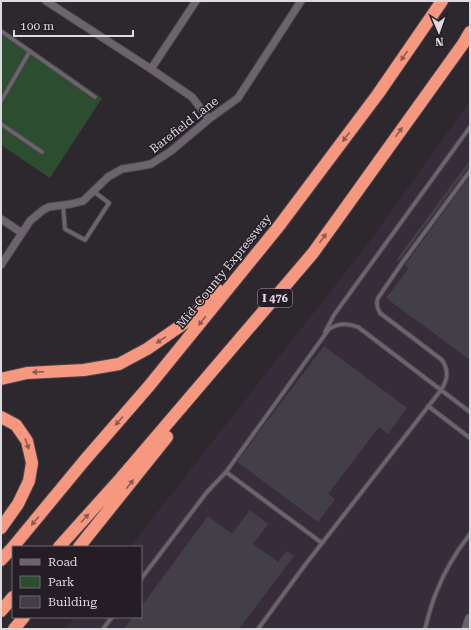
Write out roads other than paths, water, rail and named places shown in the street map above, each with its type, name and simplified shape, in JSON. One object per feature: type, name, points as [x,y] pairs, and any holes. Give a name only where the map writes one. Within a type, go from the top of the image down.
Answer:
[{"type":"highway","name":"Mid-County Expressway","points":[[14,546],[84,461],[149,386],[279,226],[378,94],[442,1]]},
{"type":"highway","name":"I 476","points":[[60,546],[121,478],[313,253],[463,44],[470,32]]},
{"type":"highway","points":[[1,379],[27,373],[84,370],[119,364],[147,349],[186,322],[209,300],[279,226]]},
{"type":"highway","points":[[81,546],[313,253]]},
{"type":"highway","points":[[1,417],[16,425],[27,441],[32,463],[29,481],[21,499],[1,528]]},
{"type":"highway","name":"Mid-County Expressway","points":[[1,560],[12,548]]},
{"type":"highway","points":[[1,611],[12,599]]},
{"type":"highway","points":[[14,629],[23,618]]},
{"type":"street","points":[[46,1],[151,69],[192,98],[209,118]]},
{"type":"street","points":[[151,69],[196,1]]},
{"type":"street","name":"Barefield Lane","points":[[1,265],[30,222],[42,210],[49,207],[83,201],[108,177],[122,169],[151,164],[171,151],[209,118],[238,98],[298,2]]},
{"type":"street","points":[[1,219],[22,234]]},
{"type":"street","points":[[467,629],[470,619]]},
{"type":"lane","points":[[1,31],[95,97]]},
{"type":"lane","points":[[1,101],[30,51]]},
{"type":"lane","points":[[1,124],[42,152]]},
{"type":"lane","points":[[324,337],[334,315],[470,127]]},
{"type":"lane","points":[[258,629],[322,543],[446,383],[447,372],[442,360],[380,313],[376,301],[470,171]]},
{"type":"lane","points":[[63,205],[65,229],[85,240],[109,203],[93,191]]},
{"type":"lane","points":[[142,578],[207,492],[226,472],[329,330],[334,326],[338,324],[358,327],[470,412]]},
{"type":"lane","points":[[428,406],[470,438]]},
{"type":"lane","points":[[226,472],[322,543]]},
{"type":"lane","points":[[425,629],[434,598],[442,580],[455,554],[470,534]]},
{"type":"lane","points":[[103,629],[111,618]]}]
